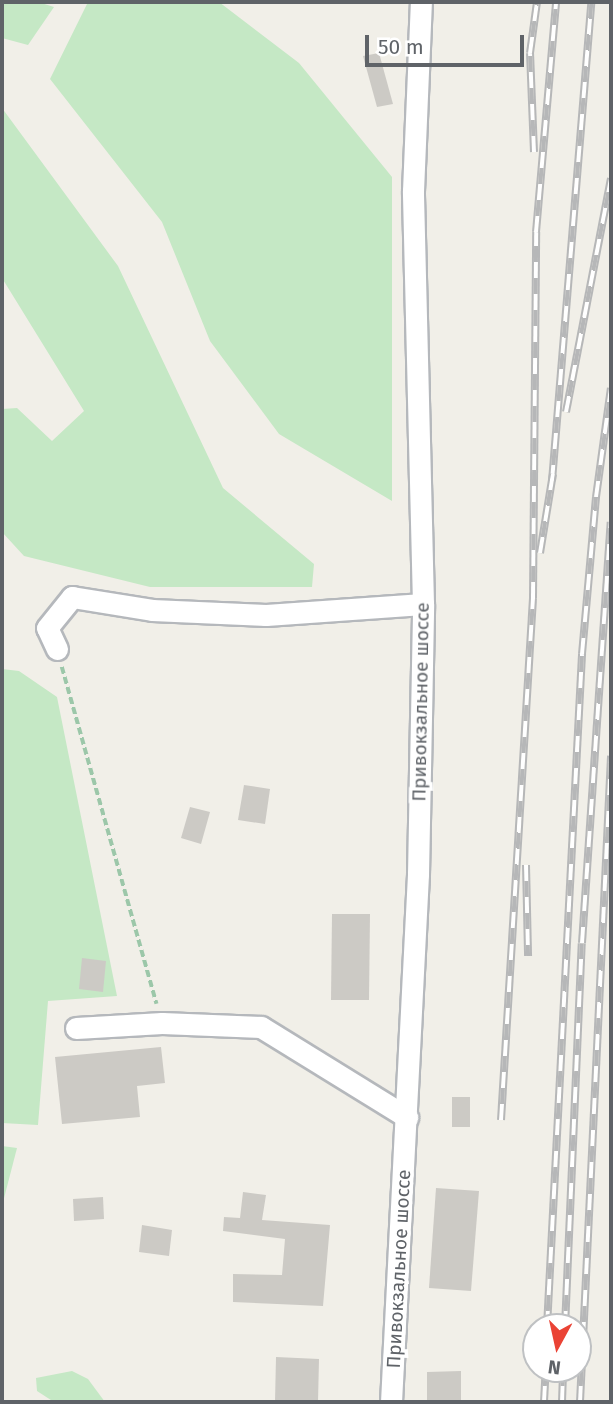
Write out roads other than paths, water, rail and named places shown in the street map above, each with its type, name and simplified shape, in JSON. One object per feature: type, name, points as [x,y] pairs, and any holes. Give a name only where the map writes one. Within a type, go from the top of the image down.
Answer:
[{"type":"street","name":"Привокзальное шоссе","points":[[391,1402],[407,1117],[423,604],[413,191],[421,2]]},
{"type":"street","points":[[57,649],[47,628],[72,597],[152,610],[266,615],[423,604]]},
{"type":"street","points":[[76,1028],[162,1023],[261,1027],[407,1117]]},
{"type":"railway","points":[[534,152],[530,53],[537,2]]},
{"type":"railway","points":[[501,1120],[533,598],[536,232],[556,2]]},
{"type":"railway","points":[[552,481],[591,2]]},
{"type":"railway","points":[[566,412],[611,178]]},
{"type":"railway","points":[[548,1313],[582,654],[596,497],[611,388]]},
{"type":"railway","points":[[540,553],[553,474]]},
{"type":"railway","points":[[566,1313],[582,943],[611,522]]},
{"type":"railway","points":[[580,1402],[611,756]]},
{"type":"railway","points":[[526,865],[528,956]]},
{"type":"railway","points":[[544,1402],[545,1383]]},
{"type":"railway","points":[[562,1402],[563,1383]]}]
